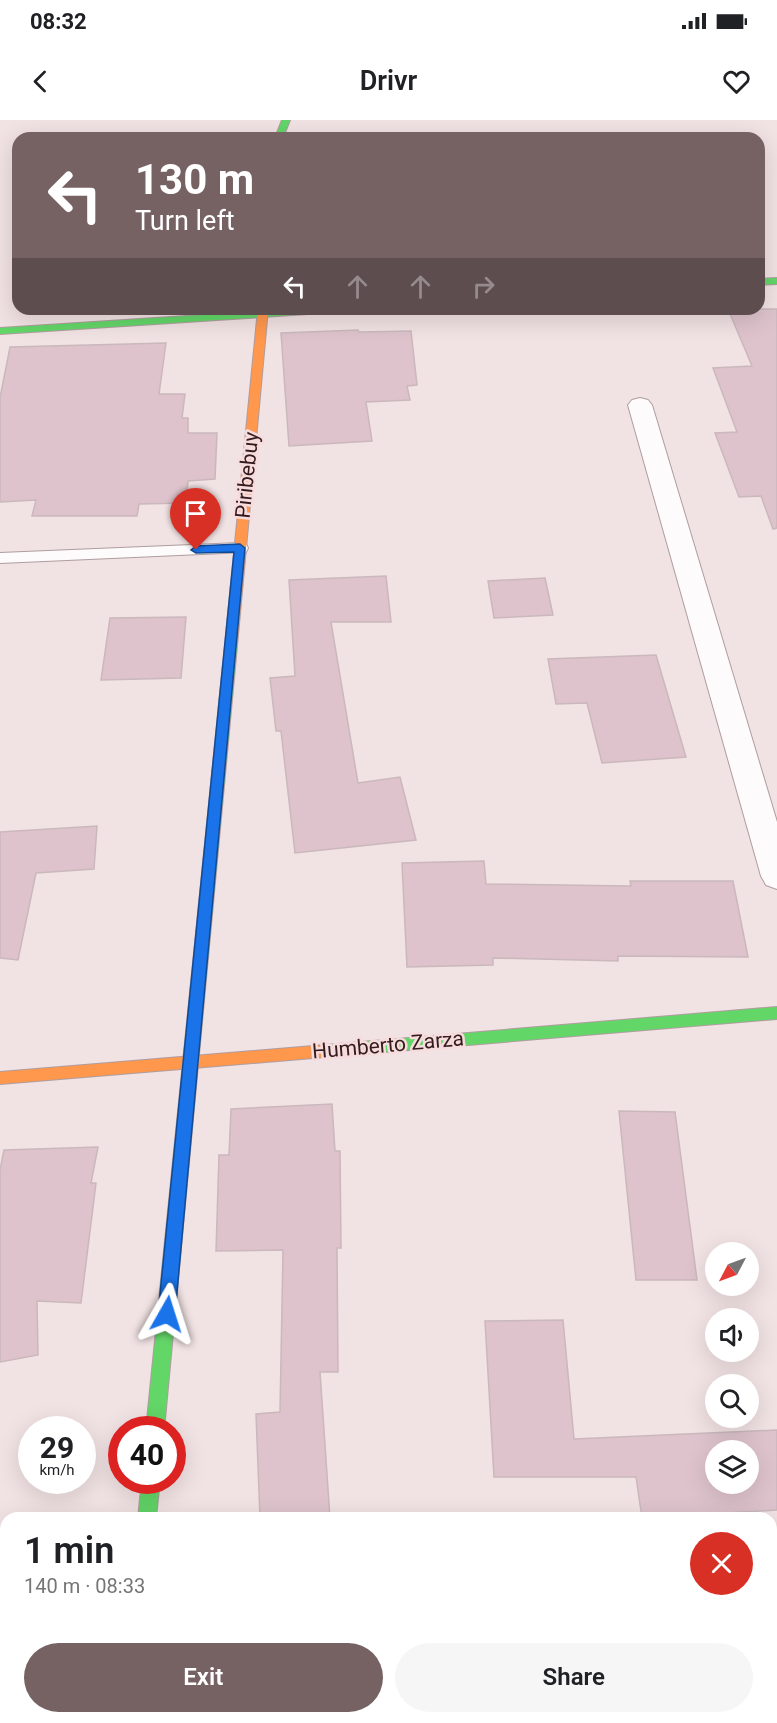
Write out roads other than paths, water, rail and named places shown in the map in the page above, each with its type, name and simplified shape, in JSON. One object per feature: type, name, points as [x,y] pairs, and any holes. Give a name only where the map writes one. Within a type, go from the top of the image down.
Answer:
[{"type":"street","points":[[0,331],[210,315]]},
{"type":"street","name":"Piribebuy","points":[[156,1416],[263,315]]},
{"type":"street","points":[[640,405],[777,876]]},
{"type":"street","name":"Humberto Zarza","points":[[0,1078],[777,1013]]},
{"type":"street","points":[[147,1512],[149,1494]]},
{"type":"lane","points":[[0,558],[240,548]]}]
